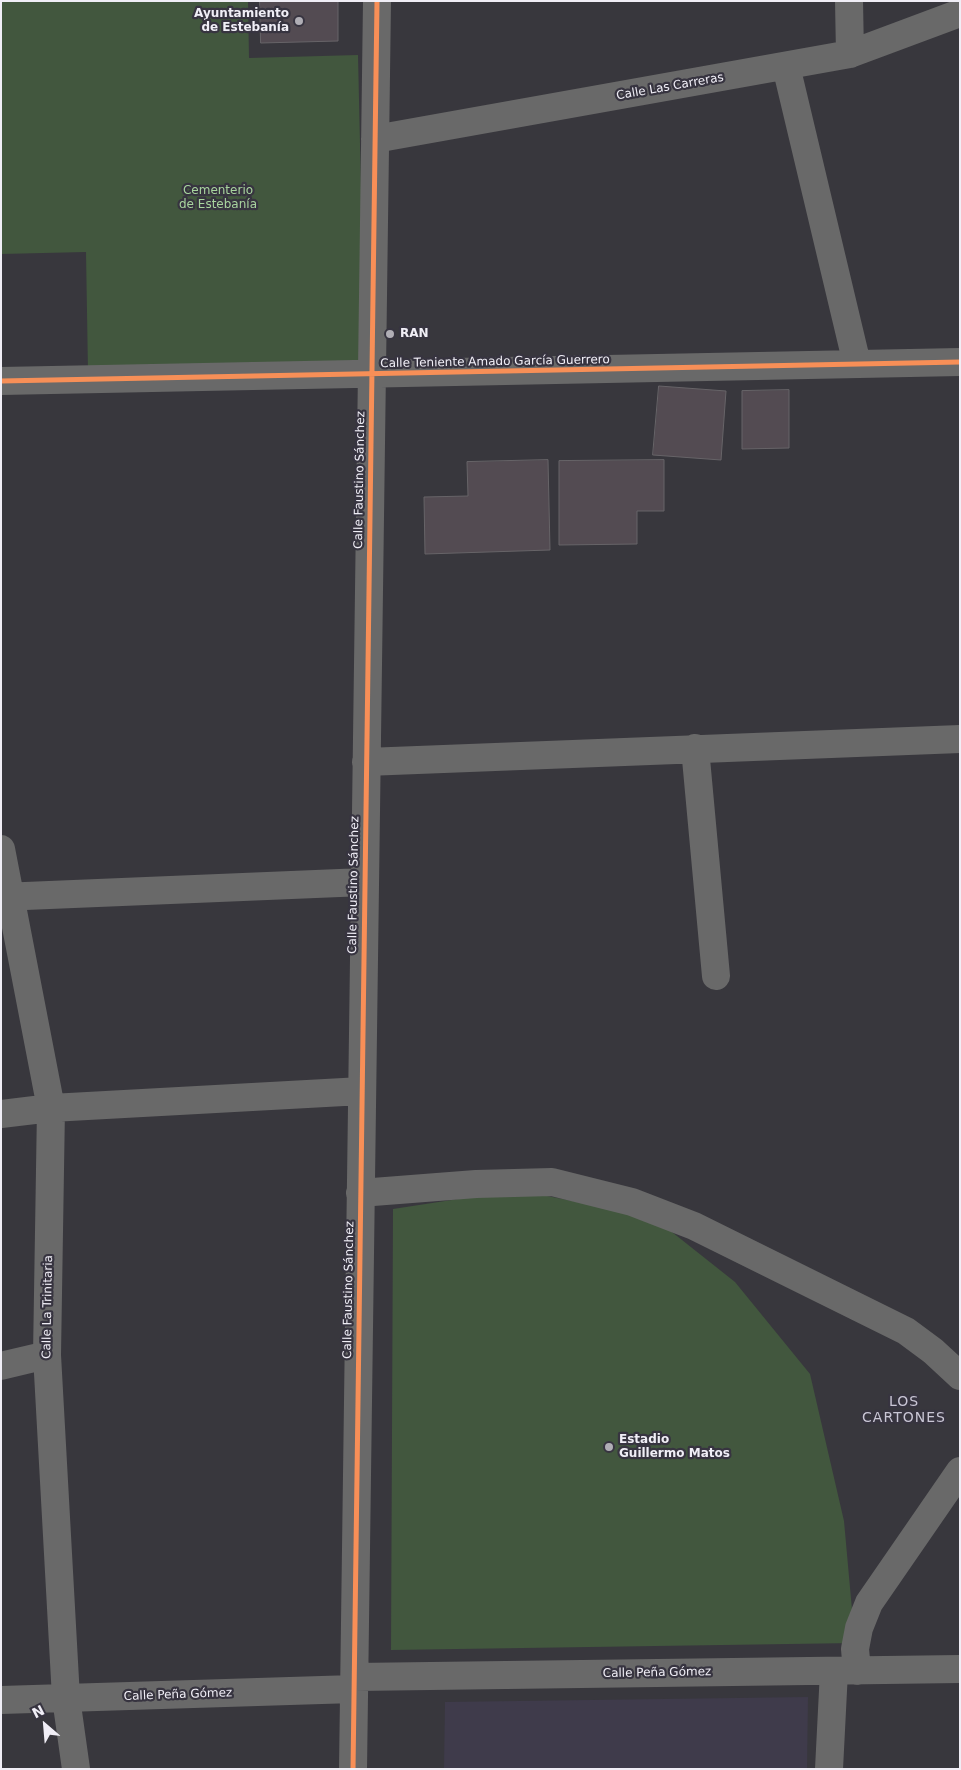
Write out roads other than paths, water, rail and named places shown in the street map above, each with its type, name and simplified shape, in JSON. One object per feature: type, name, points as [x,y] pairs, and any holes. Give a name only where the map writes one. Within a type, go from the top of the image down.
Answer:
[{"type":"street","name":"Calle Faustino Sánchez","points":[[353,1769],[377,1]]},
{"type":"street","points":[[849,1],[850,54]]},
{"type":"street","name":"Calle Las Carreras","points":[[375,139],[850,54],[960,13]]},
{"type":"street","points":[[786,66],[857,364]]},
{"type":"street","name":"Calle Teniente Amado García Guerrero","points":[[1,381],[960,362]]},
{"type":"street","points":[[366,762],[960,739]]},
{"type":"street","points":[[695,748],[716,976]]},
{"type":"street","name":"Calle La Trinitaria","points":[[1,849],[6,897],[51,1108],[46,1356],[66,1698],[76,1769]]},
{"type":"street","points":[[6,897],[364,882]]},
{"type":"street","points":[[1,1114],[51,1108],[362,1091]]},
{"type":"street","points":[[360,1193],[476,1184],[552,1182],[632,1202],[694,1226],[906,1331],[940,1356],[960,1376]]},
{"type":"street","points":[[1,1366],[46,1356]]},
{"type":"street","points":[[829,1769],[846,1671],[869,1603],[960,1471]]},
{"type":"street","name":"Calle Peña Gómez","points":[[1,1700],[354,1683],[960,1669]]},
{"type":"place","name":"Ayuntamiento de Estebanía","points":[[299,21]]},
{"type":"place","name":"RAN","points":[[390,334]]},
{"type":"place","name":"Estadio Guillermo Matos","points":[[609,1447]]},
{"type":"district","name":"LOS CARTONES","points":[[904,1410]]},
{"type":"park label","name":"Cementerio de Estebanía","points":[[218,198]]}]
